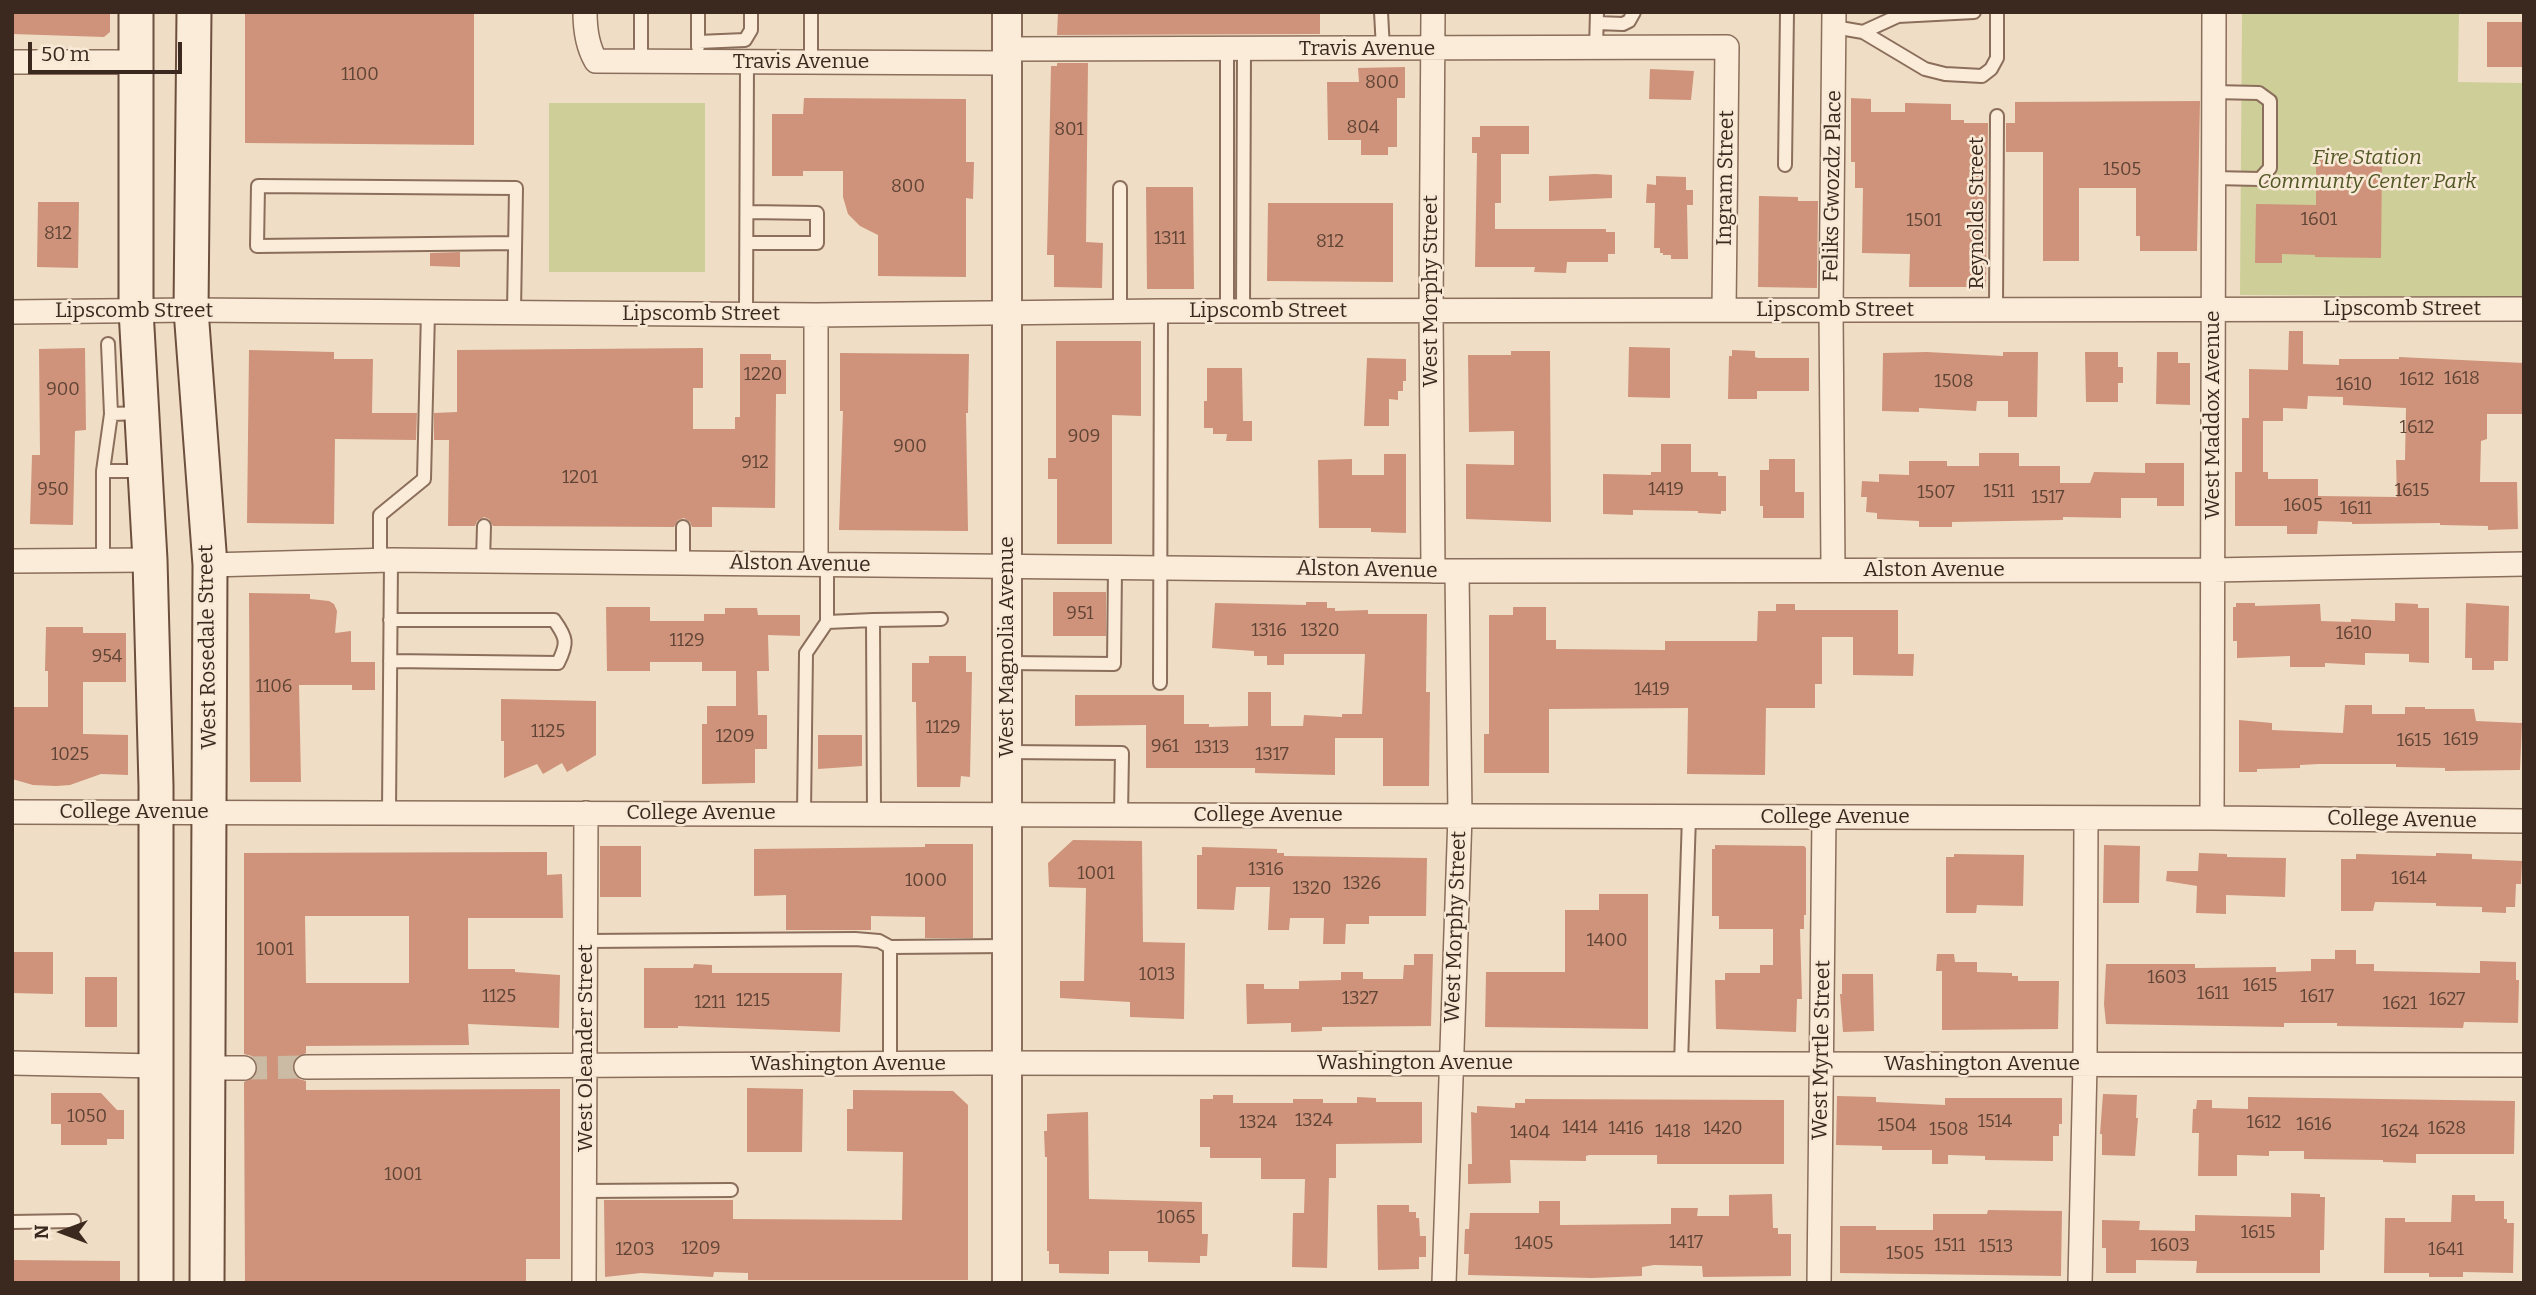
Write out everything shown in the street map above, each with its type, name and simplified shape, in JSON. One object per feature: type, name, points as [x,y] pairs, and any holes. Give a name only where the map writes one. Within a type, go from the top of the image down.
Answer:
[{"type":"main road","points":[[136,12],[136,310],[126,413],[145,471],[150,560],[156,811],[156,1283]]},
{"type":"main road","name":"West Rosedale Street","points":[[194,12],[191,310],[210,565],[207,1283]]},
{"type":"street","name":"Travis Avenue","points":[[585,12],[590,52],[596,61],[641,61],[698,52],[747,62],[811,62],[1235,49],[1727,47]]},
{"type":"street","name":"West Magnolia Avenue","points":[[1007,12],[1007,1283]]},
{"type":"street","name":"West Morphy Street","points":[[1433,12],[1433,571]]},
{"type":"street","name":"West Maddox Avenue","points":[[2213,818],[2214,12]]},
{"type":"street","name":"Feliks Gwozdz Place","points":[[1833,570],[1831,310],[1834,20]]},
{"type":"street","name":"Ingram Street","points":[[1724,310],[1727,47]]},
{"type":"street","points":[[12,62],[135,62]]},
{"type":"street","name":"Lipscomb Street","points":[[12,312],[191,310],[816,315],[1007,311],[2524,309]]},
{"type":"street","points":[[816,315],[822,564]]},
{"type":"street","points":[[12,561],[150,560]]},
{"type":"street","name":"Alston Avenue","points":[[210,565],[385,560],[1457,571],[2213,570],[2524,564]]},
{"type":"street","name":"West Morphy Street","points":[[1444,1283],[1460,816],[1457,571]]},
{"type":"street","name":"College Avenue","points":[[12,812],[2524,821]]},
{"type":"street","name":"West Oleander Street","points":[[584,1283],[586,813]]},
{"type":"street","name":"West Myrtle Street","points":[[1819,1283],[1824,817]]},
{"type":"street","points":[[2080,1283],[2085,1065],[2086,818]]},
{"type":"street","points":[[12,1063],[157,1066]]},
{"type":"street","name":"Washington Avenue","points":[[306,1067],[890,1063],[2524,1065]]},
{"type":"street","points":[[207,1068],[244,1068]]},
{"type":"lane","points":[[641,12],[641,61]]},
{"type":"lane","points":[[698,12],[698,52],[745,40],[751,30],[751,12]]},
{"type":"lane","points":[[811,12],[811,62]]},
{"type":"lane","points":[[1381,12],[1382,49]]},
{"type":"lane","points":[[1596,48],[1597,18],[1623,24],[1629,22],[1634,12]]},
{"type":"lane","points":[[1785,165],[1787,12]]},
{"type":"lane","points":[[1863,32],[1898,16],[1974,12]]},
{"type":"lane","points":[[1834,20],[1863,32],[1925,69],[1945,74],[1982,76],[1992,69],[1997,58],[1997,12]]},
{"type":"lane","points":[[1235,49],[1235,311]]},
{"type":"lane","points":[[746,314],[747,62]]},
{"type":"lane","points":[[2213,92],[2259,93],[2270,102],[2270,168],[2260,179],[2213,178]]},
{"type":"lane","name":"Reynolds Street","points":[[1996,310],[1997,116]]},
{"type":"lane","points":[[514,313],[516,188],[258,186],[257,246],[515,243]]},
{"type":"lane","points":[[1120,188],[1120,311]]},
{"type":"lane","points":[[747,212],[817,213],[817,243],[747,243]]},
{"type":"lane","points":[[1160,683],[1161,311]]},
{"type":"lane","points":[[389,812],[390,620],[380,515],[424,479],[428,312]]},
{"type":"lane","points":[[103,561],[103,471],[126,413],[108,344]]},
{"type":"lane","points":[[103,471],[145,471]]},
{"type":"lane","points":[[483,561],[484,526]]},
{"type":"lane","points":[[683,527],[683,563]]},
{"type":"lane","points":[[804,813],[806,653],[827,622],[822,564]]},
{"type":"lane","points":[[1007,663],[1114,664],[1115,568]]},
{"type":"lane","points":[[827,622],[940,619]]},
{"type":"lane","points":[[390,620],[554,620],[565,635],[565,650],[558,663],[390,661]]},
{"type":"lane","points":[[873,620],[874,814]]},
{"type":"lane","points":[[1007,752],[1122,753],[1121,815]]},
{"type":"lane","points":[[1681,1064],[1689,817]]},
{"type":"lane","points":[[586,941],[855,939],[879,941],[890,947],[1007,946]]},
{"type":"lane","points":[[890,947],[890,1063]]},
{"type":"lane","points":[[586,1191],[731,1189]]},
{"type":"lane","points":[[12,1222],[74,1221]]},
{"type":"green space","name":"Fire Station Communty Center Park","points":[[2242,12],[2459,12],[2458,82],[2524,83],[2524,297],[2240,295]]},
{"type":"green space","points":[[549,103],[705,103],[705,272],[549,272]]},
{"type":"building","points":[[12,12],[110,12],[110,32],[104,37],[12,34]]},
{"type":"building","points":[[245,12],[474,12],[474,145],[245,143]]},
{"type":"building","points":[[1058,12],[1320,12],[1320,34],[1057,35]]},
{"type":"building","points":[[2487,22],[2524,22],[2524,67],[2487,67]]},
{"type":"building","points":[[1057,63],[1088,63],[1086,242],[1103,243],[1102,288],[1054,287],[1054,255],[1047,255],[1051,66],[1057,66]]},
{"type":"building","points":[[1405,67],[1405,98],[1397,98],[1397,147],[1388,147],[1388,155],[1361,155],[1361,140],[1328,140],[1327,82],[1359,82],[1358,68]]},
{"type":"building","points":[[1650,69],[1694,71],[1691,100],[1649,99]]},
{"type":"building","points":[[804,98],[966,99],[966,162],[974,162],[973,199],[966,198],[966,277],[878,276],[878,235],[860,226],[848,214],[843,197],[843,171],[803,171],[803,176],[772,176],[772,114],[803,114]]},
{"type":"building","points":[[1851,98],[1871,99],[1871,112],[1905,112],[1905,103],[1951,104],[1951,120],[1988,123],[1986,287],[1909,287],[1910,254],[1862,253],[1863,188],[1855,188],[1855,162],[1851,162]]},
{"type":"building","points":[[2200,101],[2197,251],[2140,251],[2140,236],[2136,236],[2136,188],[2079,188],[2079,261],[2043,261],[2043,152],[2006,152],[2006,123],[2015,123],[2015,102]]},
{"type":"building","points":[[1480,126],[1529,126],[1529,154],[1501,154],[1501,203],[1495,203],[1495,229],[1606,229],[1606,232],[1615,232],[1615,254],[1608,254],[1608,262],[1567,262],[1566,273],[1534,272],[1535,267],[1475,267],[1477,153],[1472,153],[1472,137],[1480,137]]},
{"type":"building","points":[[2316,159],[2382,160],[2381,258],[2282,254],[2282,263],[2255,263],[2256,204],[2316,205]]},
{"type":"building","points":[[1612,175],[1612,198],[1549,201],[1549,176]]},
{"type":"building","points":[[1656,176],[1686,177],[1686,190],[1693,190],[1693,205],[1687,205],[1688,259],[1671,259],[1671,255],[1663,255],[1660,248],[1654,248],[1655,203],[1646,203],[1647,184],[1656,185]]},
{"type":"building","points":[[1146,187],[1193,187],[1194,289],[1147,289]]},
{"type":"building","points":[[1759,196],[1798,197],[1798,201],[1818,201],[1817,288],[1758,287]]},
{"type":"building","points":[[38,202],[79,202],[78,268],[37,267]]},
{"type":"building","points":[[1268,203],[1393,203],[1393,282],[1267,281]]},
{"type":"building","points":[[460,252],[460,267],[430,266],[430,253]]},
{"type":"building","points":[[2289,331],[2303,331],[2303,364],[2339,365],[2339,359],[2399,357],[2524,363],[2522,414],[2487,414],[2487,439],[2481,441],[2480,482],[2517,482],[2518,529],[2488,530],[2488,526],[2440,523],[2352,524],[2318,521],[2317,534],[2287,534],[2287,526],[2235,526],[2235,472],[2242,472],[2242,418],[2249,418],[2249,369],[2288,370]],"holes":[[[2308,396],[2343,397],[2343,405],[2406,408],[2405,460],[2396,460],[2397,497],[2318,496],[2318,479],[2268,479],[2268,472],[2263,472],[2263,421],[2283,421],[2283,408],[2307,409]]]},
{"type":"building","points":[[1056,341],[1141,341],[1141,416],[1112,415],[1112,544],[1057,544],[1057,479],[1048,479],[1048,458],[1056,458]]},
{"type":"building","points":[[1629,347],[1670,348],[1670,398],[1628,397]]},
{"type":"building","points":[[85,348],[86,430],[75,431],[73,525],[30,524],[32,455],[40,455],[39,349]]},
{"type":"building","points":[[703,348],[703,388],[693,388],[693,429],[735,429],[735,417],[740,417],[740,354],[771,354],[771,360],[786,360],[786,394],[776,394],[775,508],[712,507],[712,527],[692,527],[684,518],[678,520],[674,527],[493,526],[489,519],[484,517],[477,521],[475,526],[448,526],[449,440],[434,440],[434,413],[457,412],[457,350]]},
{"type":"building","points":[[249,350],[334,352],[334,359],[373,359],[372,413],[417,413],[416,440],[335,439],[334,524],[247,523]]},
{"type":"building","points":[[1732,350],[1755,351],[1755,357],[1758,358],[1809,358],[1809,391],[1757,391],[1757,399],[1728,399],[1729,356],[1732,356]]},
{"type":"building","points":[[1511,351],[1550,351],[1551,522],[1466,519],[1466,464],[1514,465],[1514,431],[1469,432],[1468,355],[1511,355]]},
{"type":"building","points":[[2003,352],[2038,352],[2037,417],[2008,417],[2008,401],[1977,401],[1976,411],[1919,408],[1919,412],[1882,411],[1883,353],[2003,356]]},
{"type":"building","points":[[2085,352],[2118,352],[2118,367],[2123,367],[2123,383],[2118,383],[2118,402],[2086,402]]},
{"type":"building","points":[[2157,352],[2178,352],[2178,363],[2190,363],[2190,405],[2156,404]]},
{"type":"building","points":[[840,353],[969,354],[966,413],[968,531],[839,530],[843,411],[840,411]]},
{"type":"building","points":[[1367,358],[1406,359],[1403,391],[1398,391],[1398,400],[1389,399],[1389,426],[1364,426]]},
{"type":"building","points":[[1207,368],[1242,368],[1243,421],[1252,421],[1252,441],[1226,441],[1227,434],[1213,434],[1213,428],[1204,428]]},
{"type":"building","points":[[1661,444],[1691,444],[1691,472],[1718,472],[1718,476],[1726,476],[1726,511],[1721,511],[1721,514],[1633,510],[1633,515],[1603,514],[1603,474],[1651,475],[1651,472],[1661,472]]},
{"type":"building","points":[[1979,453],[2019,453],[2019,466],[2060,466],[2060,483],[2090,483],[2094,472],[2145,473],[2145,463],[2184,463],[2184,506],[2157,506],[2157,498],[2121,498],[2121,518],[2063,517],[2063,520],[1952,522],[1952,527],[1919,527],[1919,521],[1877,519],[1877,513],[1866,512],[1867,497],[1861,497],[1862,481],[1879,482],[1879,474],[1909,475],[1909,461],[1947,461],[1947,466],[1979,466]]},
{"type":"building","points":[[1384,454],[1406,454],[1406,533],[1371,532],[1371,528],[1319,528],[1318,460],[1352,459],[1352,475],[1384,475]]},
{"type":"building","points":[[1769,459],[1795,459],[1795,492],[1804,492],[1804,518],[1763,518],[1763,506],[1760,506],[1760,470],[1769,470]]},
{"type":"building","points":[[1053,592],[1106,592],[1106,636],[1053,636]]},
{"type":"building","points":[[249,593],[310,594],[310,599],[329,601],[337,611],[335,633],[351,631],[351,662],[375,662],[375,690],[352,690],[352,685],[299,685],[301,782],[250,782]]},
{"type":"building","points":[[1306,602],[1327,602],[1327,608],[1335,608],[1335,611],[1427,614],[1429,786],[1383,786],[1383,738],[1335,738],[1335,775],[1255,773],[1255,768],[1146,768],[1146,725],[1075,726],[1075,695],[1184,695],[1184,724],[1209,724],[1209,727],[1248,726],[1248,692],[1271,692],[1271,726],[1303,726],[1304,715],[1342,717],[1342,714],[1362,714],[1365,654],[1284,654],[1284,665],[1267,665],[1267,656],[1254,656],[1254,651],[1212,648],[1215,603],[1306,605]]},
{"type":"building","points":[[2236,603],[2255,603],[2255,606],[2320,604],[2321,621],[2351,622],[2351,619],[2395,621],[2395,603],[2418,604],[2418,608],[2429,608],[2429,663],[2409,662],[2409,654],[2365,653],[2365,665],[2325,663],[2325,667],[2290,667],[2290,656],[2237,658],[2237,641],[2233,641],[2233,607],[2236,607]]},
{"type":"building","points":[[2466,603],[2509,606],[2508,661],[2494,661],[2494,670],[2472,670],[2472,658],[2465,658]]},
{"type":"building","points":[[1776,604],[1795,604],[1795,610],[1898,610],[1898,654],[1914,654],[1913,676],[1853,675],[1853,637],[1822,637],[1822,684],[1815,684],[1815,708],[1766,708],[1765,775],[1687,774],[1688,708],[1549,709],[1549,773],[1484,773],[1484,734],[1489,734],[1489,615],[1513,615],[1513,607],[1546,607],[1546,640],[1556,640],[1556,649],[1665,650],[1665,641],[1757,641],[1758,611],[1776,611]]},
{"type":"building","points":[[606,607],[650,607],[650,621],[704,621],[704,614],[725,614],[725,608],[757,608],[758,615],[800,615],[800,636],[768,635],[769,671],[757,671],[758,715],[767,715],[767,749],[755,749],[755,783],[702,784],[702,724],[707,724],[707,706],[736,706],[736,671],[702,671],[702,662],[650,662],[650,671],[607,671]]},
{"type":"building","points":[[46,627],[83,627],[83,633],[126,633],[126,682],[83,682],[83,734],[128,735],[128,775],[101,774],[70,785],[56,786],[33,785],[12,779],[12,707],[48,707]]},
{"type":"building","points":[[929,656],[966,656],[966,672],[972,672],[970,777],[961,776],[960,787],[917,787],[916,702],[912,702],[912,663],[929,663]]},
{"type":"building","points":[[501,699],[596,701],[596,755],[567,772],[562,763],[543,774],[537,764],[504,778]]},
{"type":"building","points":[[2345,705],[2372,705],[2372,714],[2405,714],[2405,707],[2474,709],[2476,721],[2522,723],[2520,770],[2445,771],[2445,768],[2396,767],[2396,764],[2319,764],[2239,772],[2239,720],[2272,723],[2272,730],[2343,733]]},
{"type":"building","points":[[818,735],[862,735],[862,766],[818,769]]},
{"type":"building","points":[[1073,840],[1142,841],[1143,942],[1185,943],[1184,1019],[1130,1017],[1130,1002],[1060,998],[1060,981],[1084,981],[1086,888],[1049,887],[1048,863]]},
{"type":"building","points":[[925,844],[973,844],[973,938],[925,938],[925,917],[871,916],[871,930],[786,930],[786,895],[754,896],[754,849],[925,847]]},
{"type":"building","points":[[1715,845],[1806,848],[1806,915],[1804,929],[1800,929],[1802,999],[1797,999],[1796,1032],[1716,1029],[1715,980],[1725,980],[1725,973],[1760,973],[1760,965],[1773,965],[1773,929],[1719,929],[1719,916],[1712,916],[1712,849],[1715,849]]},
{"type":"building","points":[[2104,845],[2140,846],[2139,903],[2103,903]]},
{"type":"building","points":[[600,846],[641,846],[641,897],[600,897]]},
{"type":"building","points":[[1202,847],[1277,849],[1277,853],[1284,853],[1284,856],[1427,858],[1426,916],[1369,916],[1369,924],[1346,924],[1345,944],[1323,944],[1324,918],[1290,918],[1289,930],[1268,930],[1270,887],[1236,887],[1234,910],[1197,909],[1197,855],[1202,855]]},
{"type":"building","points":[[547,852],[547,875],[562,874],[563,918],[468,918],[468,969],[515,969],[515,972],[560,975],[559,1028],[468,1024],[469,1045],[306,1046],[306,1053],[294,1060],[292,1068],[299,1079],[306,1081],[306,1090],[560,1089],[560,1259],[526,1259],[526,1283],[245,1283],[244,1082],[256,1076],[258,1067],[252,1056],[244,1054],[244,853]],"holes":[[[305,916],[409,916],[409,983],[306,983]]]},
{"type":"building","points":[[2199,853],[2227,854],[2227,857],[2286,858],[2285,897],[2226,895],[2226,914],[2196,913],[2197,886],[2166,881],[2167,871],[2198,871]]},
{"type":"building","points":[[2436,853],[2472,854],[2472,859],[2522,861],[2521,884],[2516,884],[2515,907],[2506,907],[2506,913],[2482,912],[2482,907],[2436,906],[2436,903],[2375,902],[2373,911],[2341,911],[2341,859],[2356,859],[2356,854],[2436,856]]},
{"type":"building","points":[[1954,854],[2024,855],[2023,906],[1977,905],[1976,913],[1946,913],[1946,857],[1954,857]]},
{"type":"building","points":[[1599,894],[1648,894],[1648,1029],[1485,1027],[1486,972],[1565,972],[1565,910],[1599,910]]},
{"type":"building","points":[[2335,950],[2356,950],[2356,964],[2374,964],[2374,971],[2480,973],[2480,961],[2516,962],[2516,980],[2519,980],[2518,1023],[2464,1022],[2463,1028],[2337,1026],[2337,1023],[2284,1023],[2284,1027],[2106,1024],[2106,964],[2195,964],[2195,968],[2276,967],[2276,972],[2311,971],[2311,959],[2335,959]]},
{"type":"building","points":[[12,952],[53,952],[53,994],[12,993]]},
{"type":"building","points":[[1414,954],[1433,954],[1431,1026],[1322,1027],[1322,1031],[1291,1032],[1291,1023],[1247,1024],[1246,984],[1264,984],[1264,989],[1299,989],[1299,981],[1341,980],[1341,972],[1363,972],[1363,979],[1403,979],[1404,965],[1414,965]]},
{"type":"building","points":[[1937,954],[1954,954],[1955,962],[1977,962],[1977,972],[2012,973],[2012,976],[2018,976],[2018,981],[2059,981],[2058,1029],[1942,1030],[1942,971],[1936,971]]},
{"type":"building","points":[[694,964],[712,965],[712,973],[842,973],[840,1032],[678,1026],[644,1028],[644,968],[693,968]]},
{"type":"building","points":[[1842,974],[1873,974],[1874,1031],[1843,1032],[1840,994]]},
{"type":"building","points":[[85,977],[117,977],[117,1027],[85,1027]]},
{"type":"building","points":[[747,1088],[803,1089],[802,1152],[747,1152]]},
{"type":"building","points":[[853,1090],[953,1091],[968,1105],[968,1280],[748,1280],[748,1273],[714,1272],[713,1277],[641,1273],[605,1277],[604,1200],[733,1200],[733,1219],[902,1220],[903,1152],[847,1151],[847,1109],[853,1109]]},
{"type":"building","points":[[51,1093],[101,1093],[117,1110],[124,1110],[124,1139],[107,1139],[107,1145],[61,1145],[61,1124],[51,1124]]},
{"type":"building","points":[[2103,1094],[2137,1095],[2135,1156],[2102,1155],[2100,1134]]},
{"type":"building","points":[[1213,1095],[1233,1095],[1233,1103],[1293,1103],[1293,1099],[1323,1099],[1323,1103],[1357,1103],[1357,1097],[1376,1098],[1376,1102],[1422,1102],[1422,1143],[1336,1144],[1336,1178],[1329,1178],[1327,1268],[1292,1267],[1293,1213],[1304,1213],[1305,1179],[1261,1179],[1261,1158],[1210,1158],[1210,1147],[1200,1147],[1200,1099],[1213,1099]]},
{"type":"building","points":[[1837,1096],[1876,1097],[1876,1102],[1945,1105],[1945,1098],[2062,1098],[2062,1124],[2059,1124],[2059,1136],[2053,1136],[2053,1161],[1985,1160],[1985,1156],[1948,1155],[1948,1164],[1932,1164],[1932,1150],[1882,1150],[1882,1146],[1836,1145]]},
{"type":"building","points":[[2248,1097],[2515,1101],[2514,1154],[2416,1154],[2416,1163],[2304,1159],[2304,1151],[2269,1151],[2269,1156],[2237,1155],[2237,1176],[2198,1176],[2199,1133],[2192,1133],[2193,1109],[2196,1109],[2197,1100],[2212,1100],[2212,1108],[2248,1109]]},
{"type":"building","points":[[1525,1099],[1784,1100],[1784,1164],[1657,1164],[1657,1155],[1589,1155],[1586,1156],[1586,1161],[1510,1160],[1511,1183],[1468,1184],[1468,1164],[1472,1164],[1471,1112],[1477,1113],[1477,1106],[1515,1108],[1515,1103],[1525,1103]]},
{"type":"building","points":[[1088,1112],[1089,1199],[1202,1202],[1202,1234],[1208,1234],[1207,1256],[1200,1256],[1200,1263],[1148,1262],[1148,1251],[1109,1251],[1109,1274],[1059,1273],[1059,1264],[1049,1264],[1044,1131],[1047,1131],[1047,1114]]},
{"type":"building","points":[[2291,1193],[2320,1194],[2320,1197],[2325,1197],[2324,1250],[2320,1250],[2320,1273],[2196,1273],[2197,1261],[2136,1260],[2136,1273],[2106,1273],[2106,1248],[2102,1248],[2102,1220],[2140,1221],[2139,1230],[2195,1231],[2195,1215],[2291,1217]]},
{"type":"building","points":[[1772,1194],[1773,1228],[1778,1228],[1778,1234],[1791,1234],[1791,1276],[1703,1277],[1702,1266],[1654,1265],[1642,1267],[1642,1276],[1592,1278],[1468,1275],[1469,1254],[1464,1254],[1465,1229],[1469,1229],[1470,1213],[1539,1213],[1539,1201],[1560,1201],[1560,1225],[1671,1224],[1671,1208],[1698,1208],[1697,1216],[1729,1216],[1729,1195]]},
{"type":"building","points":[[2452,1195],[2475,1195],[2475,1201],[2504,1201],[2504,1219],[2507,1219],[2507,1223],[2514,1223],[2513,1273],[2463,1272],[2463,1277],[2429,1277],[2429,1273],[2384,1273],[2385,1218],[2405,1218],[2405,1222],[2451,1222]]},
{"type":"building","points":[[1377,1205],[1409,1205],[1409,1212],[1416,1212],[1420,1236],[1426,1236],[1426,1257],[1419,1257],[1419,1269],[1378,1270]]},
{"type":"building","points":[[1988,1210],[2062,1211],[2061,1276],[1840,1273],[1840,1226],[1876,1226],[1876,1230],[1933,1230],[1933,1214],[1987,1214]]},
{"type":"building","points":[[13,1260],[120,1261],[120,1283],[13,1283]]},
{"type":"tunnel","points":[[244,1068],[306,1067]]}]
